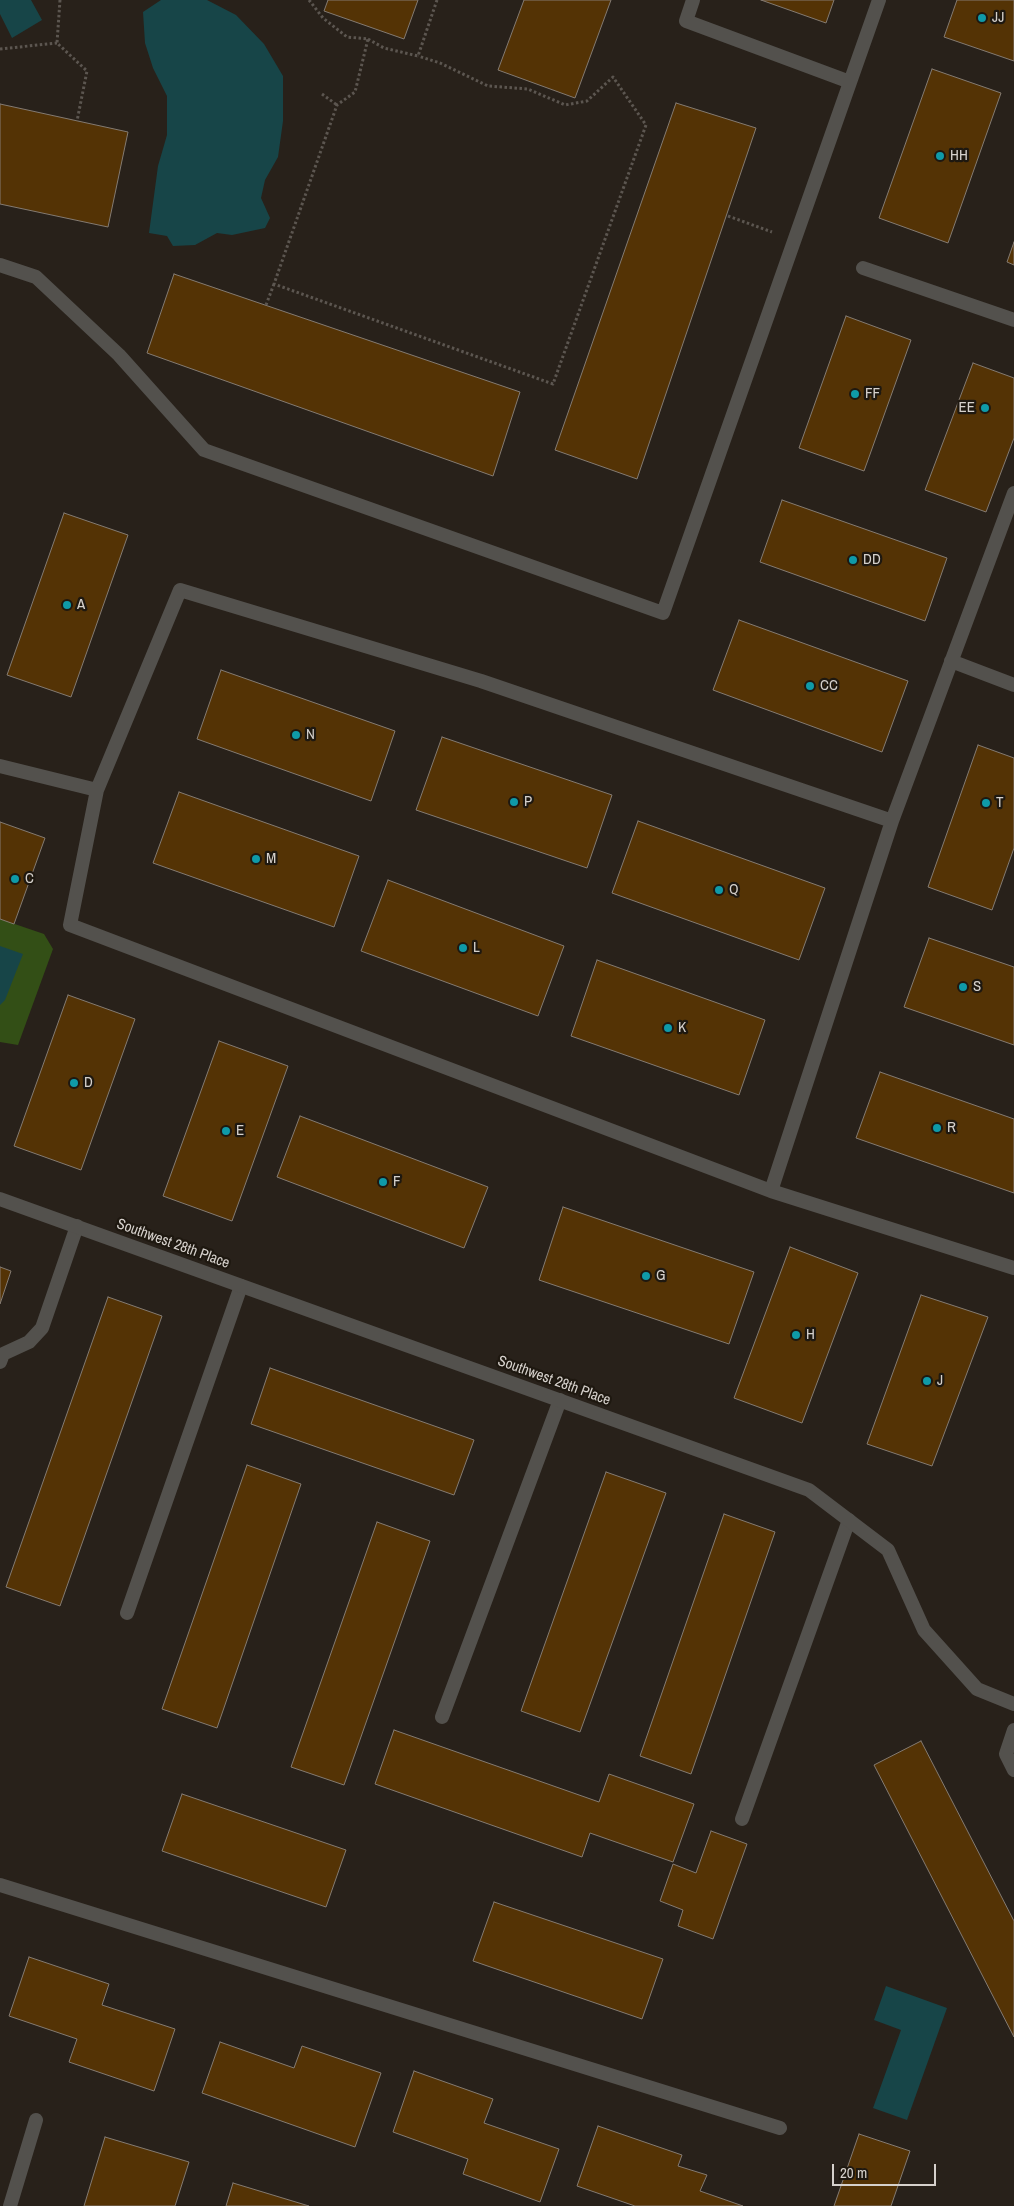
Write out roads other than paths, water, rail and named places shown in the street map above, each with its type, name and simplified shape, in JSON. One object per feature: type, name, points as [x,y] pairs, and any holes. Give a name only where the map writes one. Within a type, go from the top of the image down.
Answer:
[{"type":"street","points":[[693,0],[686,21],[850,82]]},
{"type":"street","points":[[0,265],[36,277],[119,355],[204,450],[662,614],[879,0]]},
{"type":"street","points":[[863,268],[1014,320]]},
{"type":"street","points":[[771,1191],[892,821],[1014,493]]},
{"type":"street","points":[[892,821],[481,682],[180,590],[97,790],[70,925],[771,1191],[1014,1268]]},
{"type":"street","points":[[951,662],[1014,685]]},
{"type":"street","points":[[0,766],[97,790]]},
{"type":"street","name":"Southwest 28th Place","points":[[0,1199],[809,1490],[888,1550],[924,1630],[977,1689],[1014,1704]]},
{"type":"street","points":[[0,1362],[3,1354],[29,1342],[42,1328],[76,1226]]},
{"type":"street","points":[[127,1613],[241,1286]]},
{"type":"street","points":[[442,1718],[560,1400]]},
{"type":"street","points":[[742,1819],[849,1520]]},
{"type":"street","points":[[1014,1730],[1006,1754],[1014,1770]]},
{"type":"street","points":[[0,1885],[780,2128]]},
{"type":"street","points":[[10,2206],[36,2120]]},
{"type":"water","points":[[0,0],[31,0],[42,20],[12,38],[0,14]]},
{"type":"water","points":[[161,0],[207,0],[236,15],[264,44],[283,76],[283,121],[278,157],[265,180],[261,198],[270,218],[265,228],[232,235],[217,233],[195,245],[173,246],[167,236],[149,233],[158,166],[167,135],[167,96],[153,68],[145,43],[143,12]]},
{"type":"water","points":[[0,946],[23,954],[5,1000],[0,1005]]},
{"type":"water","points":[[886,1986],[947,2008],[907,2120],[873,2108],[901,2030],[874,2020]]},
{"type":"place","name":"JJ","points":[[982,18]]},
{"type":"place","name":"HH","points":[[940,156]]},
{"type":"place","name":"FF","points":[[855,394]]},
{"type":"place","name":"EE","points":[[985,408]]},
{"type":"place","name":"DD","points":[[853,560]]},
{"type":"place","name":"A","points":[[67,605]]},
{"type":"place","name":"CC","points":[[810,686]]},
{"type":"place","name":"N","points":[[296,735]]},
{"type":"place","name":"P","points":[[514,802]]},
{"type":"place","name":"T","points":[[986,803]]},
{"type":"place","name":"M","points":[[256,859]]},
{"type":"place","name":"C","points":[[15,879]]},
{"type":"place","name":"Q","points":[[719,890]]},
{"type":"place","name":"L","points":[[463,948]]},
{"type":"place","name":"S","points":[[963,987]]},
{"type":"place","name":"K","points":[[668,1028]]},
{"type":"place","name":"D","points":[[74,1083]]},
{"type":"place","name":"R","points":[[937,1128]]},
{"type":"place","name":"E","points":[[226,1131]]},
{"type":"place","name":"F","points":[[383,1182]]},
{"type":"place","name":"G","points":[[646,1276]]},
{"type":"place","name":"H","points":[[796,1335]]},
{"type":"place","name":"J","points":[[927,1381]]}]
